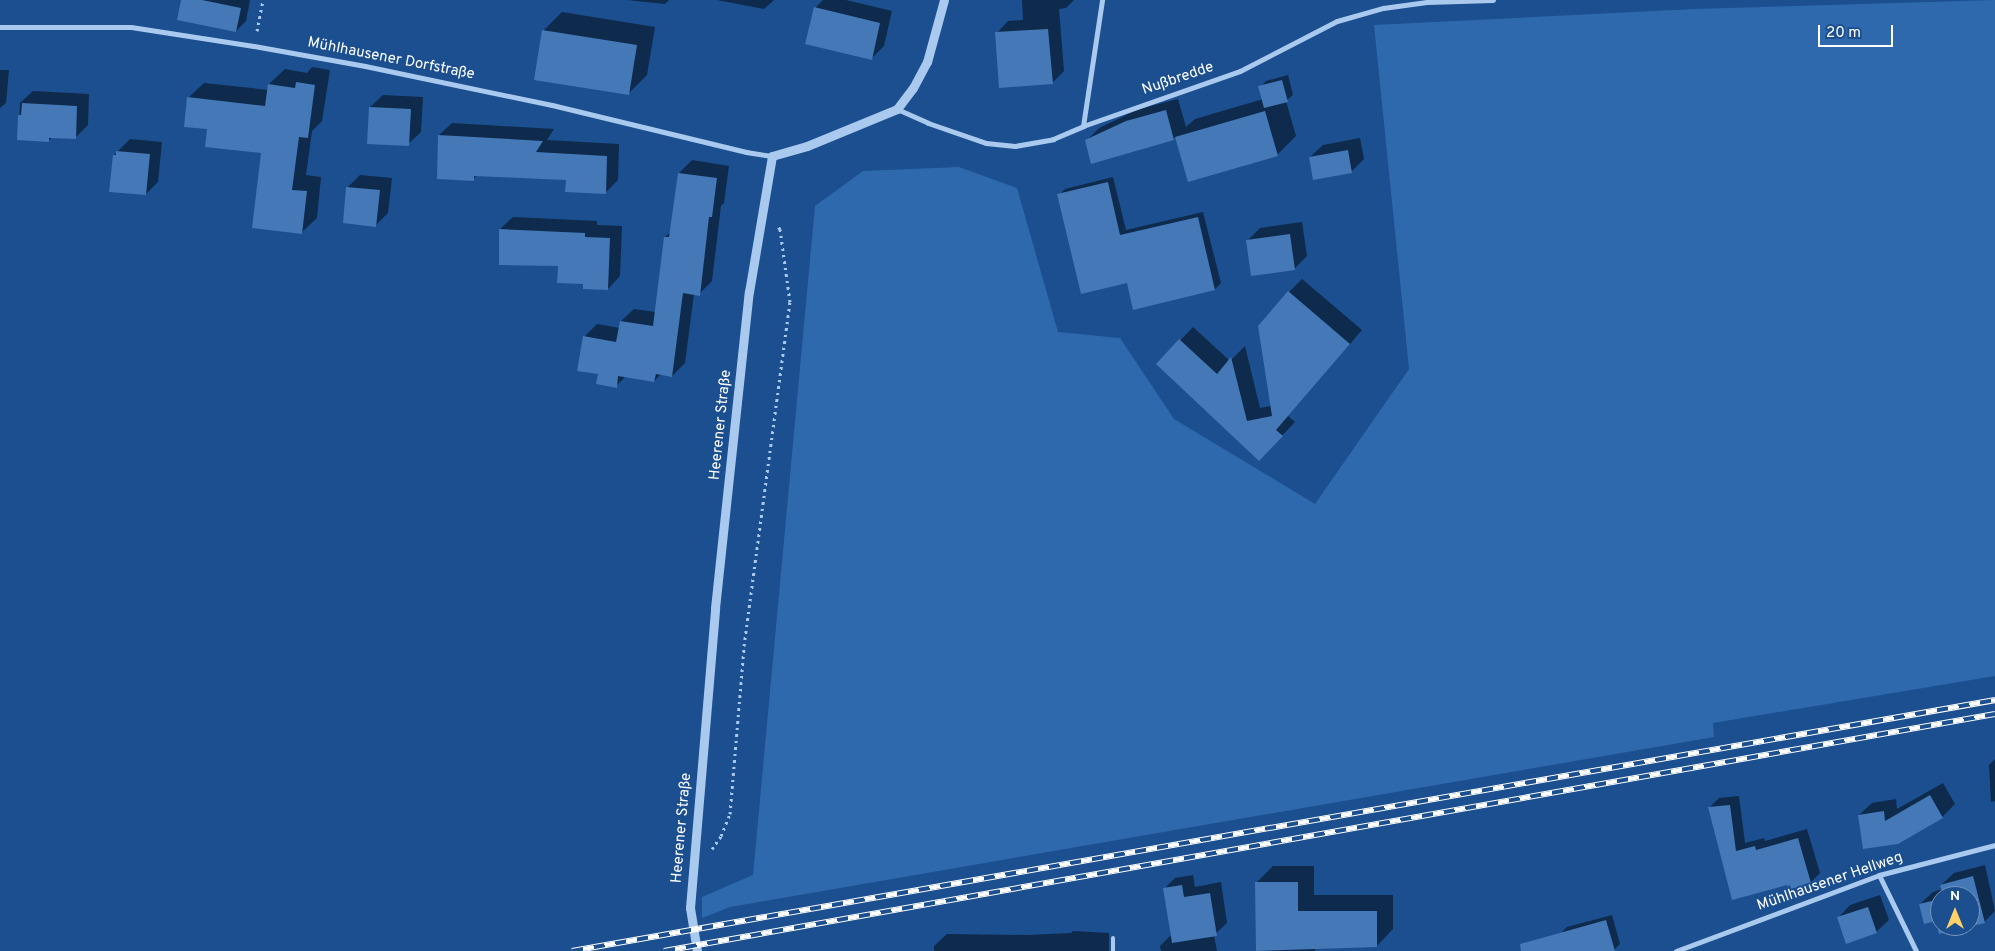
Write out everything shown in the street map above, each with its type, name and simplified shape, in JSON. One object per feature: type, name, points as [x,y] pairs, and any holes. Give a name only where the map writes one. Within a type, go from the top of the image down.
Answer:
[{"type":"street","points":[[772,156],[807,146],[897,109],[913,88],[927,62],[944,0]]},
{"type":"street","points":[[1083,126],[1102,0]]},
{"type":"street","points":[[1464,0],[1493,0]]},
{"type":"street","name":"Nußbredde","points":[[897,109],[928,123],[986,143],[1015,146],[1053,139],[1083,126],[1240,70],[1337,21],[1383,8],[1427,2],[1464,0]]},
{"type":"street","name":"Mühlhausener Dorfstraße","points":[[0,27],[130,26],[254,46],[364,66],[543,103],[746,152],[772,156]]},
{"type":"street","name":"Heerener Straße","points":[[697,951],[690,908],[716,598],[749,292],[772,156]]},
{"type":"street","name":"Mühlhausener Hellweg","points":[[1676,951],[1879,875],[1995,845]]},
{"type":"street","points":[[1879,875],[1916,951]]},
{"type":"lane","points":[[1113,938],[1113,951]]},
{"type":"path","points":[[254,46],[263,0]]},
{"type":"path","points":[[692,875],[721,836],[730,814],[744,646],[790,302],[780,229],[763,209]]},
{"type":"shaded area","points":[[1995,0],[1995,676],[1713,723],[1714,737],[730,907],[702,918],[702,897],[753,875],[815,206],[863,171],[959,167],[1017,188],[1058,332],[1120,338],[1174,419],[1315,504],[1409,369],[1374,25],[1693,9]]},
{"type":"building","points":[[181,0],[202,0],[241,8],[236,32],[177,20]]},
{"type":"building","points":[[814,7],[880,23],[872,60],[805,44]]},
{"type":"building","points":[[1048,29],[1053,84],[999,88],[995,32]]},
{"type":"building","points":[[542,30],[637,45],[629,95],[534,80]]},
{"type":"building","points":[[1282,80],[1288,102],[1264,108],[1258,86]]},
{"type":"building","points":[[296,82],[315,85],[308,138],[299,137],[292,190],[307,191],[302,234],[252,228],[261,153],[205,147],[207,129],[184,127],[187,97],[265,106],[268,84],[295,88]]},
{"type":"building","points":[[22,103],[77,106],[76,139],[49,138],[49,142],[17,140],[18,115],[21,115]]},
{"type":"building","points":[[369,107],[411,109],[409,146],[367,144]]},
{"type":"building","points":[[1166,110],[1174,140],[1091,164],[1085,140],[1126,121]]},
{"type":"building","points":[[1265,111],[1278,156],[1188,182],[1175,137]]},
{"type":"building","points":[[438,135],[543,141],[536,152],[607,156],[606,194],[565,192],[566,180],[474,176],[474,181],[437,179]]},
{"type":"building","points":[[1348,150],[1352,173],[1313,180],[1309,157]]},
{"type":"building","points":[[116,151],[150,154],[146,195],[109,192],[113,155],[116,155]]},
{"type":"building","points":[[678,173],[717,178],[712,217],[709,217],[700,296],[683,293],[672,377],[656,374],[654,382],[618,376],[617,388],[596,384],[598,374],[577,371],[583,336],[616,342],[620,321],[653,326],[664,237],[669,237]]},
{"type":"building","points":[[1108,182],[1120,235],[1198,217],[1215,290],[1133,310],[1127,283],[1081,294],[1057,194]]},
{"type":"building","points":[[346,187],[380,190],[376,227],[343,223]]},
{"type":"building","points":[[499,229],[585,233],[585,237],[610,238],[608,290],[583,289],[583,284],[557,283],[558,266],[499,265]]},
{"type":"building","points":[[1290,234],[1295,270],[1251,276],[1246,240]]},
{"type":"building","points":[[1288,291],[1350,344],[1276,430],[1283,436],[1259,461],[1156,364],[1179,339],[1217,374],[1231,357],[1247,421],[1272,416],[1258,326]]},
{"type":"building","points":[[1930,795],[1943,818],[1898,844],[1863,849],[1858,815],[1884,811],[1885,821]]},
{"type":"building","points":[[1730,805],[1736,851],[1755,846],[1756,850],[1798,838],[1811,883],[1788,890],[1787,885],[1732,900],[1708,807]]},
{"type":"building","points":[[1973,876],[1976,886],[1940,886]]},
{"type":"building","points":[[1255,882],[1298,882],[1298,911],[1377,911],[1377,947],[1256,951]]},
{"type":"building","points":[[1182,885],[1184,897],[1210,893],[1217,936],[1172,943],[1163,888]]},
{"type":"building","points":[[1930,901],[1930,922],[1924,924],[1919,904]]},
{"type":"building","points":[[1980,903],[1985,923],[1980,924]]},
{"type":"building","points":[[1868,907],[1877,933],[1846,944],[1837,917]]},
{"type":"building","points":[[1606,920],[1615,951],[1521,951],[1520,944]]},
{"type":"railway","points":[[572,951],[1995,700]]},
{"type":"railway","points":[[664,951],[1995,714]]}]
